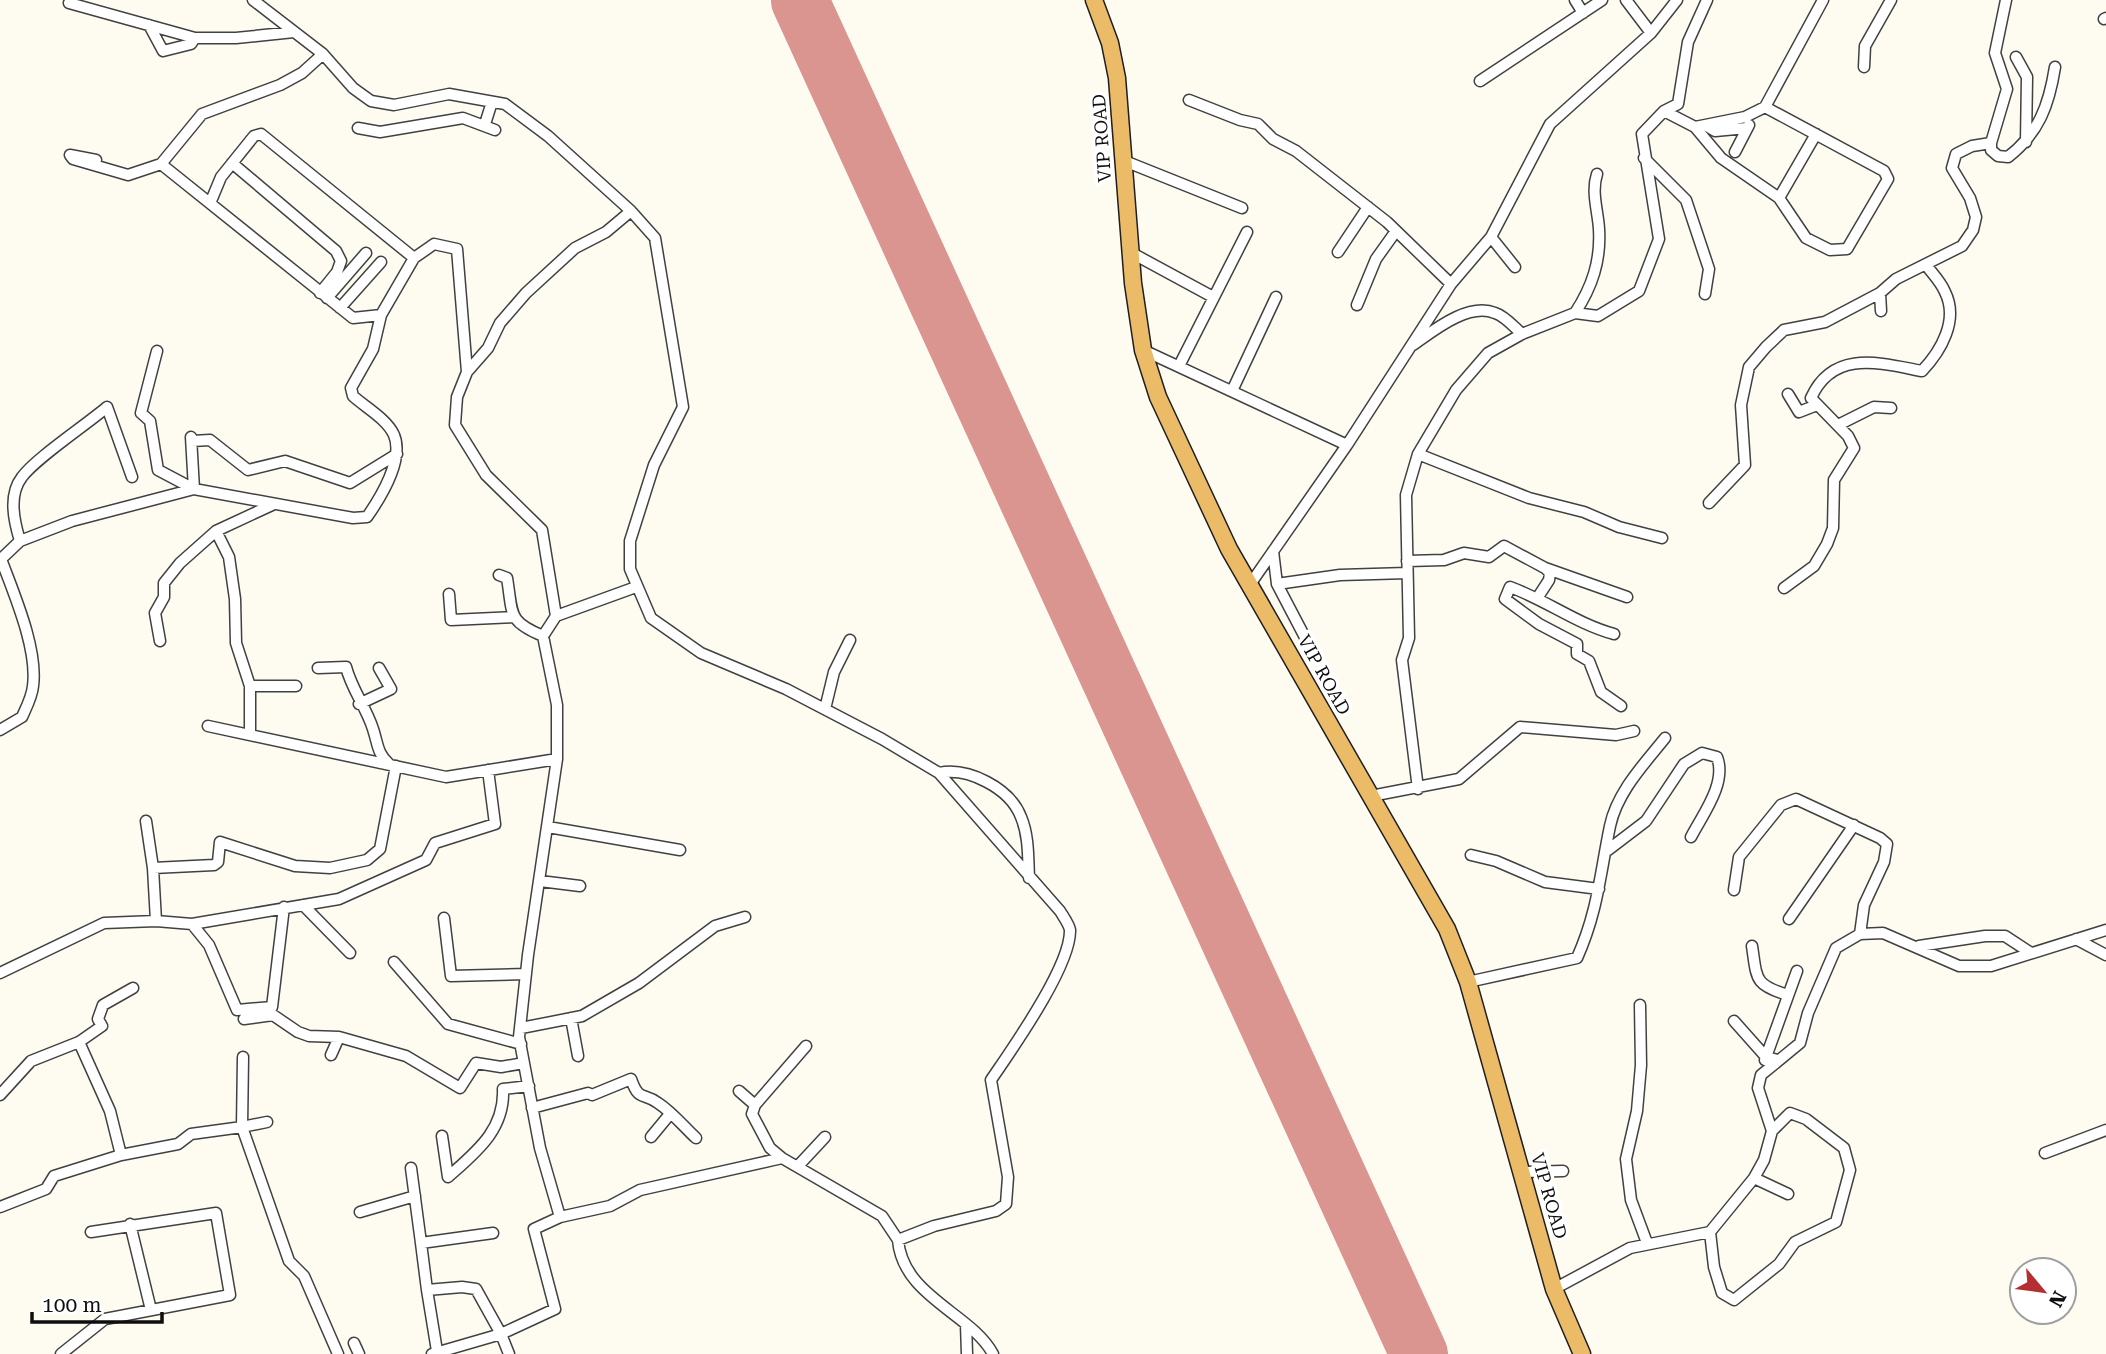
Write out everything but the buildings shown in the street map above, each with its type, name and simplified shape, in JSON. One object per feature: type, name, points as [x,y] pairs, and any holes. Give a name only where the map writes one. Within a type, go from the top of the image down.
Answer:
[{"type":"highway","name":"VIP ROAD","points":[[1094,0],[1110,43],[1117,78],[1130,252],[1143,350],[1158,397],[1229,549],[1251,583],[1447,929],[1468,982],[1554,1289],[1582,1354]]},
{"type":"street","points":[[253,0],[323,54],[353,88],[370,101],[394,105],[449,94],[505,104],[548,136],[631,211],[655,238],[682,407],[654,465],[630,541],[630,569],[651,618],[701,653],[825,709],[882,738],[939,773],[1060,911],[1070,928],[1066,952],[1032,1017],[991,1080],[1008,1177],[1006,1204],[996,1211],[934,1226],[898,1240]]},
{"type":"street","points":[[1575,0],[1583,13]]},
{"type":"street","points":[[1480,81],[1602,0]]},
{"type":"street","points":[[1626,0],[1651,33]]},
{"type":"street","points":[[1251,583],[1347,445],[1451,284],[1491,237],[1550,124],[1651,33],[1677,0]]},
{"type":"street","points":[[1418,789],[1402,660],[1409,638],[1406,495],[1418,454],[1456,390],[1488,353],[1522,334],[1574,313],[1598,316],[1639,291],[1660,239],[1642,134],[1664,111],[1678,104],[1688,42],[1707,0]]},
{"type":"street","points":[[1700,126],[1745,117],[1765,107],[1823,0]]},
{"type":"street","points":[[1864,67],[1865,46],[1891,0]]},
{"type":"street","points":[[2006,0],[2000,16],[1996,53],[2007,89],[1991,143],[1992,150],[1998,156],[2008,157],[2026,142],[2042,121],[2055,67]]},
{"type":"street","points":[[69,4],[195,38],[236,38],[294,32]]},
{"type":"street","points":[[149,25],[163,51],[191,44],[195,38]]},
{"type":"street","points":[[96,160],[70,155],[73,159],[128,175],[161,164],[202,114],[280,85],[302,73],[323,54]]},
{"type":"street","points":[[2016,57],[2027,77],[2026,142]]},
{"type":"street","points":[[1189,100],[1240,120],[1258,124],[1273,139],[1297,151],[1396,230],[1451,284]]},
{"type":"street","points":[[485,124],[492,102]]},
{"type":"street","points":[[1700,126],[1721,158],[1779,198],[1806,238],[1830,250],[1847,250],[1888,178],[1884,171],[1765,107]]},
{"type":"street","points":[[1664,111],[1715,131],[1749,125],[1735,152]]},
{"type":"street","points":[[358,128],[380,132],[463,118],[485,124],[495,130]]},
{"type":"street","points":[[211,201],[220,177],[254,136],[261,134],[414,258]]},
{"type":"street","points":[[1779,198],[1816,134]]},
{"type":"street","points":[[1709,503],[1745,466],[1741,405],[1749,367],[1784,330],[1825,321],[1880,293],[1896,279],[1962,246],[1973,230],[1976,217],[1952,168],[1956,154],[1972,146],[1991,143]]},
{"type":"street","points":[[1644,158],[1686,200],[1709,269],[1705,294]]},
{"type":"street","points":[[1122,160],[1242,208]]},
{"type":"street","points":[[232,163],[336,251],[341,261],[323,295]]},
{"type":"street","points":[[161,164],[211,201],[353,318],[381,315]]},
{"type":"street","points":[[1574,313],[1589,291],[1598,265],[1599,232],[1594,185],[1598,174]]},
{"type":"street","points":[[1338,252],[1368,207]]},
{"type":"street","points":[[556,616],[542,530],[486,475],[454,425],[457,397],[467,372],[488,348],[500,323],[526,293],[575,248],[606,232],[631,211]]},
{"type":"street","points":[[1357,305],[1376,259],[1396,230]]},
{"type":"street","points":[[1179,366],[1247,232]]},
{"type":"street","points":[[1491,237],[1515,267]]},
{"type":"street","points":[[157,351],[141,413],[150,421],[158,470],[194,489],[353,518],[366,517],[377,503],[397,454],[393,434],[353,396],[351,388],[373,349],[381,315],[414,258],[434,244],[457,249],[467,372]]},
{"type":"street","points":[[1130,252],[1213,297]]},
{"type":"street","points":[[323,295],[366,253]]},
{"type":"street","points":[[340,307],[381,262]]},
{"type":"street","points":[[1784,588],[1814,566],[1833,527],[1834,480],[1854,448],[1838,425],[1811,398],[1819,381],[1841,368],[1864,360],[1922,371],[1939,354],[1951,318],[1946,293],[1926,265]]},
{"type":"street","points":[[1880,293],[1881,311]]},
{"type":"street","points":[[1232,391],[1276,297]]},
{"type":"street","points":[[1409,349],[1442,324],[1478,311],[1494,312],[1522,334]]},
{"type":"street","points":[[1143,350],[1347,445]]},
{"type":"street","points":[[1788,394],[1799,412],[1817,404]]},
{"type":"street","points":[[20,541],[14,519],[13,499],[22,476],[107,407],[132,477]]},
{"type":"street","points":[[1838,425],[1874,407],[1891,408]]},
{"type":"street","points":[[194,489],[191,438],[210,440],[248,470],[285,461],[350,483],[397,454]]},
{"type":"street","points":[[1418,454],[1529,498],[1584,512],[1619,527],[1662,538]]},
{"type":"street","points":[[0,730],[22,718],[34,686],[29,646],[18,602],[0,559],[20,541],[72,521],[194,489]]},
{"type":"street","points":[[160,641],[155,613],[164,597],[164,583],[180,562],[215,531],[266,505],[279,505]]},
{"type":"street","points":[[215,531],[229,557],[235,599],[236,643],[250,687],[250,735]]},
{"type":"street","points":[[1407,561],[1444,560],[1464,553],[1489,557],[1504,546],[1545,568],[1627,597]]},
{"type":"street","points":[[1273,551],[1277,584],[1309,645]]},
{"type":"street","points":[[1538,597],[1549,580],[1550,573],[1545,568]]},
{"type":"street","points":[[1277,584],[1340,575],[1407,573]]},
{"type":"street","points":[[499,575],[507,578],[514,617],[519,626],[543,636]]},
{"type":"street","points":[[560,1217],[540,1148],[521,1044],[526,974],[557,759],[557,705],[543,636],[556,616],[636,587]]},
{"type":"street","points":[[1614,634],[1588,626],[1538,597],[1510,587],[1505,599],[1539,624],[1577,645],[1577,654],[1589,661],[1601,692],[1621,706]]},
{"type":"street","points":[[449,594],[451,620],[514,617]]},
{"type":"street","points":[[825,709],[834,672],[850,640]]},
{"type":"street","points":[[318,668],[346,667],[359,704],[373,727],[379,754],[393,765]]},
{"type":"street","points":[[359,704],[391,689],[379,668]]},
{"type":"street","points":[[250,687],[296,686]]},
{"type":"street","points":[[208,726],[446,777],[557,759]]},
{"type":"street","points":[[1371,796],[1459,779],[1520,727],[1616,735],[1634,730]]},
{"type":"street","points":[[1468,982],[1577,958],[1590,928],[1608,849],[1610,824],[1633,777],[1665,738]]},
{"type":"street","points":[[1608,849],[1646,821],[1684,764],[1702,753],[1717,757],[1721,768],[1714,792],[1691,837]]},
{"type":"street","points":[[153,868],[214,865],[218,862],[220,842],[295,866],[330,868],[366,860],[380,849],[393,765]]},
{"type":"street","points":[[0,973],[104,923],[156,921],[192,924],[339,899],[426,860],[435,843],[495,824],[488,770]]},
{"type":"street","points":[[939,773],[952,770],[977,777],[1003,794],[1021,816],[1028,847],[1029,878]]},
{"type":"street","points":[[1734,891],[1739,857],[1781,805],[1796,799],[1854,825],[1886,845],[1884,862],[1864,905],[1860,934]]},
{"type":"street","points":[[146,821],[153,868],[156,921]]},
{"type":"street","points":[[1789,919],[1854,825]]},
{"type":"street","points":[[548,827],[680,849]]},
{"type":"street","points":[[1471,855],[1496,861],[1545,882],[1599,888]]},
{"type":"street","points":[[540,881],[580,886]]},
{"type":"street","points":[[303,905],[350,953]]},
{"type":"street","points":[[192,924],[209,945],[237,1010],[272,1007],[284,907]]},
{"type":"street","points":[[521,1028],[582,1016],[639,984],[715,926],[745,917]]},
{"type":"street","points":[[444,918],[451,976],[526,974]]},
{"type":"street","points":[[1761,1074],[1801,1043],[1808,1013],[1836,948],[1860,934],[1883,933],[1959,965],[1992,965],[2106,930]]},
{"type":"street","points":[[1917,946],[1985,936],[2005,936],[2031,953]]},
{"type":"street","points":[[2076,939],[2106,955]]},
{"type":"street","points":[[1752,946],[1756,978],[1765,988],[1788,995]]},
{"type":"street","points":[[394,962],[448,1024],[521,1044]]},
{"type":"street","points":[[1772,1131],[1758,1088],[1766,1057],[1797,971]]},
{"type":"street","points":[[0,1095],[31,1061],[79,1042],[102,1026],[98,1019],[103,1005],[133,988]]},
{"type":"street","points":[[1640,1005],[1641,1065],[1637,1111],[1626,1159],[1631,1200],[1647,1243]]},
{"type":"street","points":[[244,1018],[273,1015],[298,1032],[339,1037],[417,1060],[426,1070],[460,1088],[476,1063],[501,1066],[524,1063]]},
{"type":"street","points":[[571,1018],[578,1056]]},
{"type":"street","points":[[1734,1021],[1766,1057],[1779,1060]]},
{"type":"street","points":[[331,1055],[339,1037]]},
{"type":"street","points":[[79,1042],[110,1111],[121,1155]]},
{"type":"street","points":[[806,1046],[755,1105],[752,1115],[770,1148],[782,1158],[882,1216],[898,1240],[900,1260],[941,1307],[966,1324],[993,1354]]},
{"type":"street","points":[[243,1057],[242,1127],[289,1261],[304,1276],[338,1354]]},
{"type":"street","points":[[532,1108],[588,1093],[592,1095],[631,1079],[636,1092],[644,1099],[656,1101],[696,1138]]},
{"type":"street","points":[[442,1136],[448,1177],[477,1151],[495,1130],[504,1108],[503,1089],[528,1086]]},
{"type":"street","points":[[739,1091],[755,1105]]},
{"type":"street","points":[[651,1138],[670,1114]]},
{"type":"street","points":[[1554,1289],[1630,1248],[1710,1232],[1754,1178],[1772,1131],[1790,1114],[1806,1119],[1844,1149],[1850,1170],[1836,1222],[1795,1242],[1779,1264],[1734,1300],[1722,1293],[1714,1267],[1710,1232]]},
{"type":"street","points":[[0,1207],[46,1189],[54,1176],[121,1155],[178,1144],[191,1134],[267,1122]]},
{"type":"street","points":[[2045,1153],[2106,1130]]},
{"type":"street","points":[[798,1166],[825,1136]]},
{"type":"street","points":[[411,1168],[435,1353],[500,1334],[555,1309],[534,1229],[560,1217],[610,1206],[640,1191],[782,1158]]},
{"type":"street","points":[[1522,1172],[1542,1169],[1563,1171]]},
{"type":"street","points":[[1754,1178],[1788,1194]]},
{"type":"street","points":[[360,1212],[415,1196]]},
{"type":"street","points":[[61,1354],[105,1319],[180,1307],[230,1295],[216,1213],[91,1232]]},
{"type":"street","points":[[130,1224],[151,1310]]},
{"type":"street","points":[[421,1243],[493,1233]]},
{"type":"street","points":[[427,1290],[462,1287],[475,1289],[509,1354]]},
{"type":"street","points":[[966,1324],[967,1354]]},
{"type":"street","points":[[354,1343],[359,1354]]},
{"type":"runway","points":[[800,1],[1419,1354]]}]
